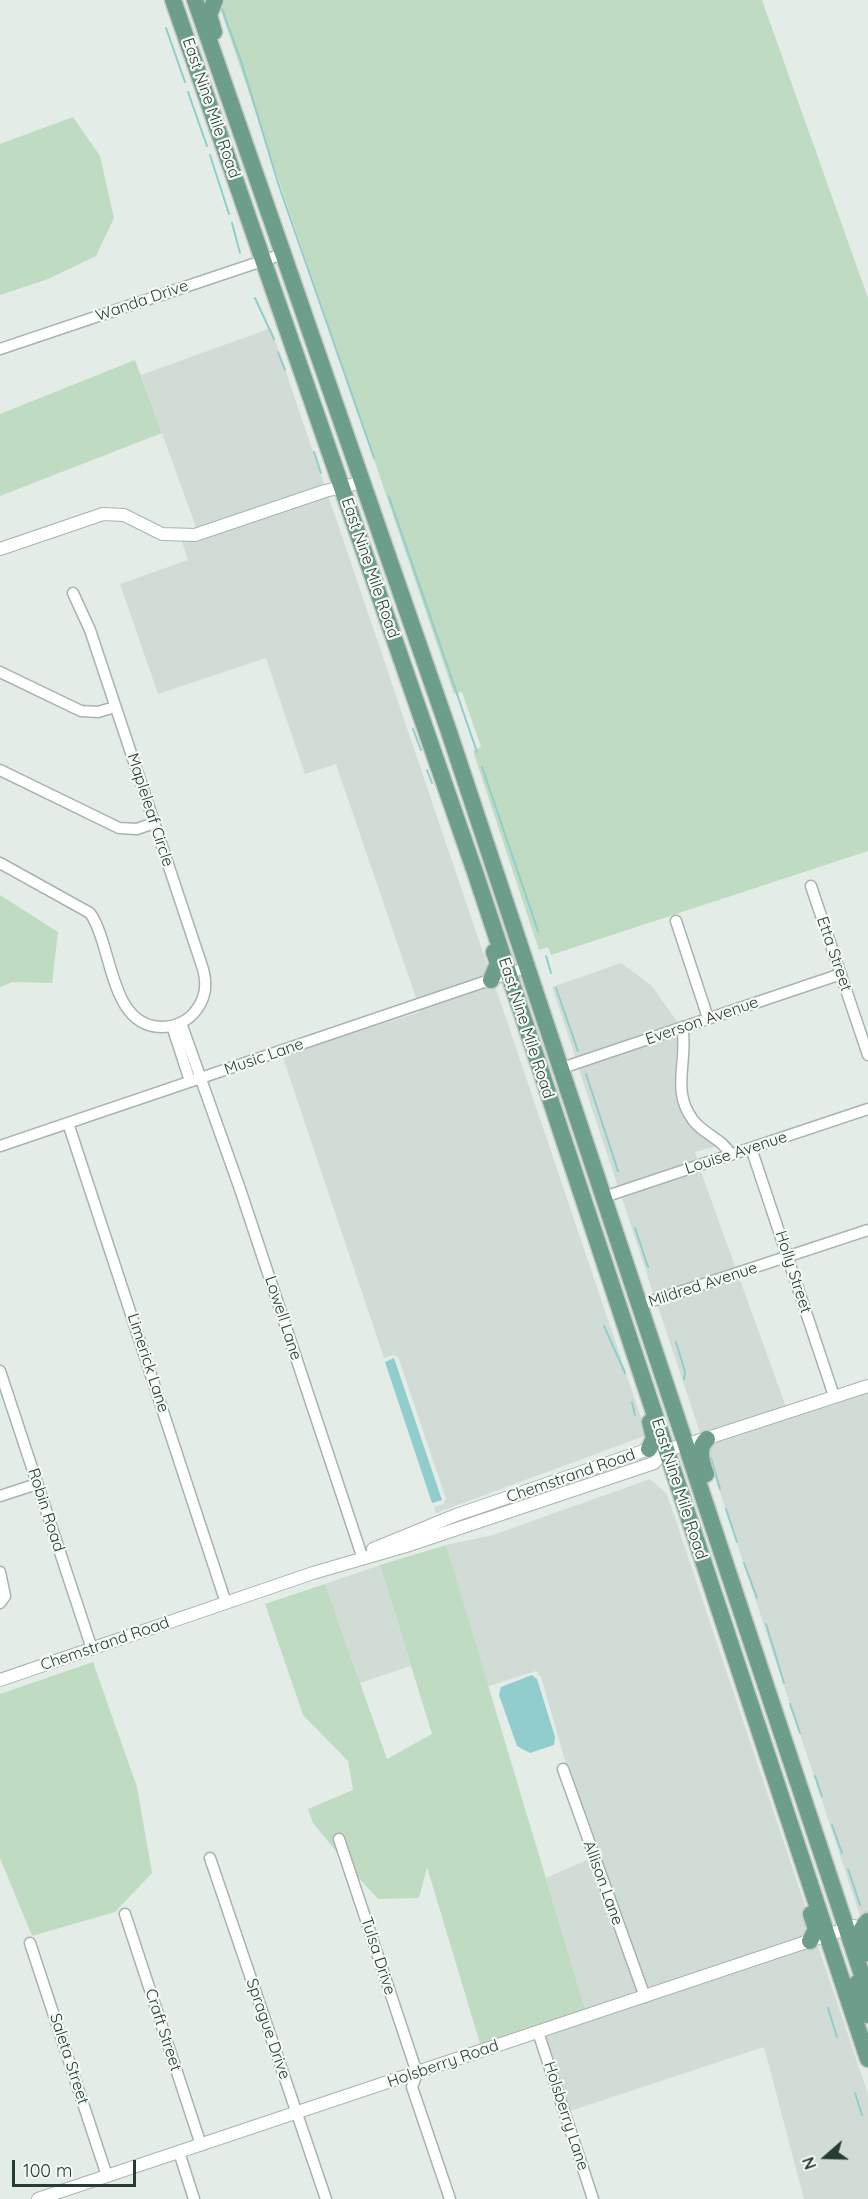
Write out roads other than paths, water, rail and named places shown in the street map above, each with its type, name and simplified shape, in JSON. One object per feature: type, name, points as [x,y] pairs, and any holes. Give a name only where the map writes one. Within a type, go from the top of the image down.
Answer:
[{"type":"main road","name":"East Nine Mile Road","points":[[193,2],[283,254],[368,480],[408,613],[562,1068],[868,1993]]},
{"type":"main road","name":"East Nine Mile Road","points":[[193,2],[241,194],[249,235],[286,324],[335,489],[428,737],[476,875],[604,1263],[657,1454],[690,1521],[868,2060]]},
{"type":"main road","points":[[193,2],[191,12],[256,195],[269,215]]},
{"type":"main road","points":[[261,261],[335,489],[350,488],[360,496],[425,681],[437,697]]},
{"type":"main road","points":[[286,324],[299,340],[347,473],[368,480]]},
{"type":"main road","points":[[428,737],[440,736],[445,740],[461,784],[484,835]]},
{"type":"main road","points":[[476,875],[480,909],[498,963],[491,980]]},
{"type":"main road","points":[[509,974],[520,977],[527,986],[551,1058],[562,1068]]},
{"type":"main road","points":[[519,1006],[519,1024],[551,1122],[550,1131]]},
{"type":"main road","points":[[565,1144],[578,1164],[586,1185],[604,1197]]},
{"type":"main road","points":[[571,1161],[571,1183],[652,1428],[657,1454],[681,1456],[687,1468],[794,1792],[808,1813]]},
{"type":"main road","points":[[604,1263],[621,1288],[665,1424],[675,1440],[686,1444]]},
{"type":"main road","points":[[707,1438],[702,1444],[702,1462],[732,1552],[733,1585]]},
{"type":"main road","points":[[690,1521],[706,1542],[727,1606],[737,1618]]},
{"type":"main road","points":[[728,1638],[735,1644],[757,1699],[765,1703]]},
{"type":"main road","points":[[760,1732],[774,1750],[826,1911],[836,1924],[847,1928]]},
{"type":"main road","points":[[760,1732],[764,1771],[816,1929],[810,1941]]},
{"type":"main road","points":[[868,1921],[862,1927],[860,1936],[868,1966]]},
{"type":"main road","points":[[827,1935],[835,1937],[842,1943],[868,2015]]},
{"type":"street","name":"Wanda Drive","points":[[0,349],[283,254]]},
{"type":"street","points":[[0,549],[103,514],[124,515],[162,534],[195,535],[368,480]]},
{"type":"street","name":"Mapleleaf Circle","points":[[73,593],[90,630],[205,976],[201,1004],[176,1024]]},
{"type":"street","points":[[0,672],[81,711],[98,712],[115,707]]},
{"type":"street","points":[[0,770],[120,828],[137,829],[154,824]]},
{"type":"street","points":[[0,863],[90,913],[95,920],[128,1010],[147,1025],[176,1024]]},
{"type":"street","name":"Etta Street","points":[[811,886],[868,1055]]},
{"type":"street","points":[[676,921],[708,1018]]},
{"type":"street","name":"Music Lane","points":[[0,1146],[528,967]]},
{"type":"street","name":"Everson Avenue","points":[[562,1068],[841,974]]},
{"type":"street","points":[[176,1024],[202,1078]]},
{"type":"street","points":[[176,1024],[190,1081]]},
{"type":"street","points":[[682,1027],[684,1036],[680,1086],[686,1108],[701,1129],[724,1144],[731,1155]]},
{"type":"street","name":"Lowell Lane","points":[[202,1078],[363,1556]]},
{"type":"street","name":"Louise Avenue","points":[[604,1197],[868,1109]]},
{"type":"street","name":"Limerick Lane","points":[[68,1123],[226,1603]]},
{"type":"street","name":"Holly Street","points":[[751,1148],[834,1396]]},
{"type":"street","name":"Mildred Avenue","points":[[640,1305],[868,1230]]},
{"type":"street","name":"Robin Road","points":[[0,1371],[92,1648]]},
{"type":"street","name":"Chemstrand Road","points":[[0,1680],[363,1556],[456,1515],[657,1454],[868,1386]]},
{"type":"street","points":[[0,1496],[37,1484]]},
{"type":"street","points":[[0,1572],[5,1596],[0,1603]]},
{"type":"street","name":"Allison Lane","points":[[563,1769],[645,1997]]},
{"type":"street","name":"Tulsa Drive","points":[[339,1839],[417,2073],[412,2087],[450,2199]]},
{"type":"street","name":"Sprague Drive","points":[[210,1858],[326,2199]]},
{"type":"street","name":"Craft Street","points":[[124,1914],[201,2145]]},
{"type":"street","name":"Holsberry Road","points":[[38,2199],[59,2196],[107,2176],[868,1921]]},
{"type":"street","name":"Saleta Street","points":[[30,1943],[107,2176]]},
{"type":"street","name":"Holsberry Lane","points":[[538,2032],[593,2199]]},
{"type":"street","points":[[179,2152],[194,2199]]},
{"type":"water","points":[[394,1358],[442,1500],[432,1503],[385,1362]]},
{"type":"water","points":[[532,1675],[537,1679],[555,1737],[554,1745],[530,1753],[517,1746],[499,1695],[501,1687]]},
{"type":"waterway","points":[[222,9],[241,61],[279,186],[374,458]]},
{"type":"waterway","points":[[166,28],[185,82]]},
{"type":"waterway","points":[[188,92],[207,146]]},
{"type":"waterway","points":[[210,155],[229,214]]},
{"type":"waterway","points":[[232,223],[240,253]]},
{"type":"waterway","points":[[255,298],[274,339]]},
{"type":"waterway","points":[[278,352],[285,370]]},
{"type":"waterway","points":[[314,452],[321,473]]},
{"type":"waterway","points":[[389,497],[477,752]]},
{"type":"waterway","points":[[413,729],[421,750]]},
{"type":"waterway","points":[[482,767],[538,931]]},
{"type":"waterway","points":[[427,770],[432,783]]},
{"type":"waterway","points":[[546,956],[551,973]]},
{"type":"waterway","points":[[556,988],[578,1051]]},
{"type":"waterway","points":[[586,1074],[618,1171]]},
{"type":"waterway","points":[[635,1228],[648,1267]]},
{"type":"waterway","points":[[604,1326],[625,1373]]},
{"type":"waterway","points":[[676,1342],[685,1372],[684,1379]]},
{"type":"waterway","points":[[632,1402],[635,1415]]},
{"type":"waterway","points":[[711,1458],[720,1489]]},
{"type":"waterway","points":[[726,1509],[737,1542]]},
{"type":"waterway","points":[[744,1563],[757,1598]]},
{"type":"waterway","points":[[766,1624],[784,1683]]},
{"type":"waterway","points":[[790,1704],[800,1733]]},
{"type":"waterway","points":[[815,1776],[822,1796]]},
{"type":"waterway","points":[[832,1825],[842,1853]]},
{"type":"waterway","points":[[848,1869],[860,1905]]},
{"type":"waterway","points":[[828,2008],[837,2037]]},
{"type":"waterway","points":[[855,2093],[862,2115]]}]
